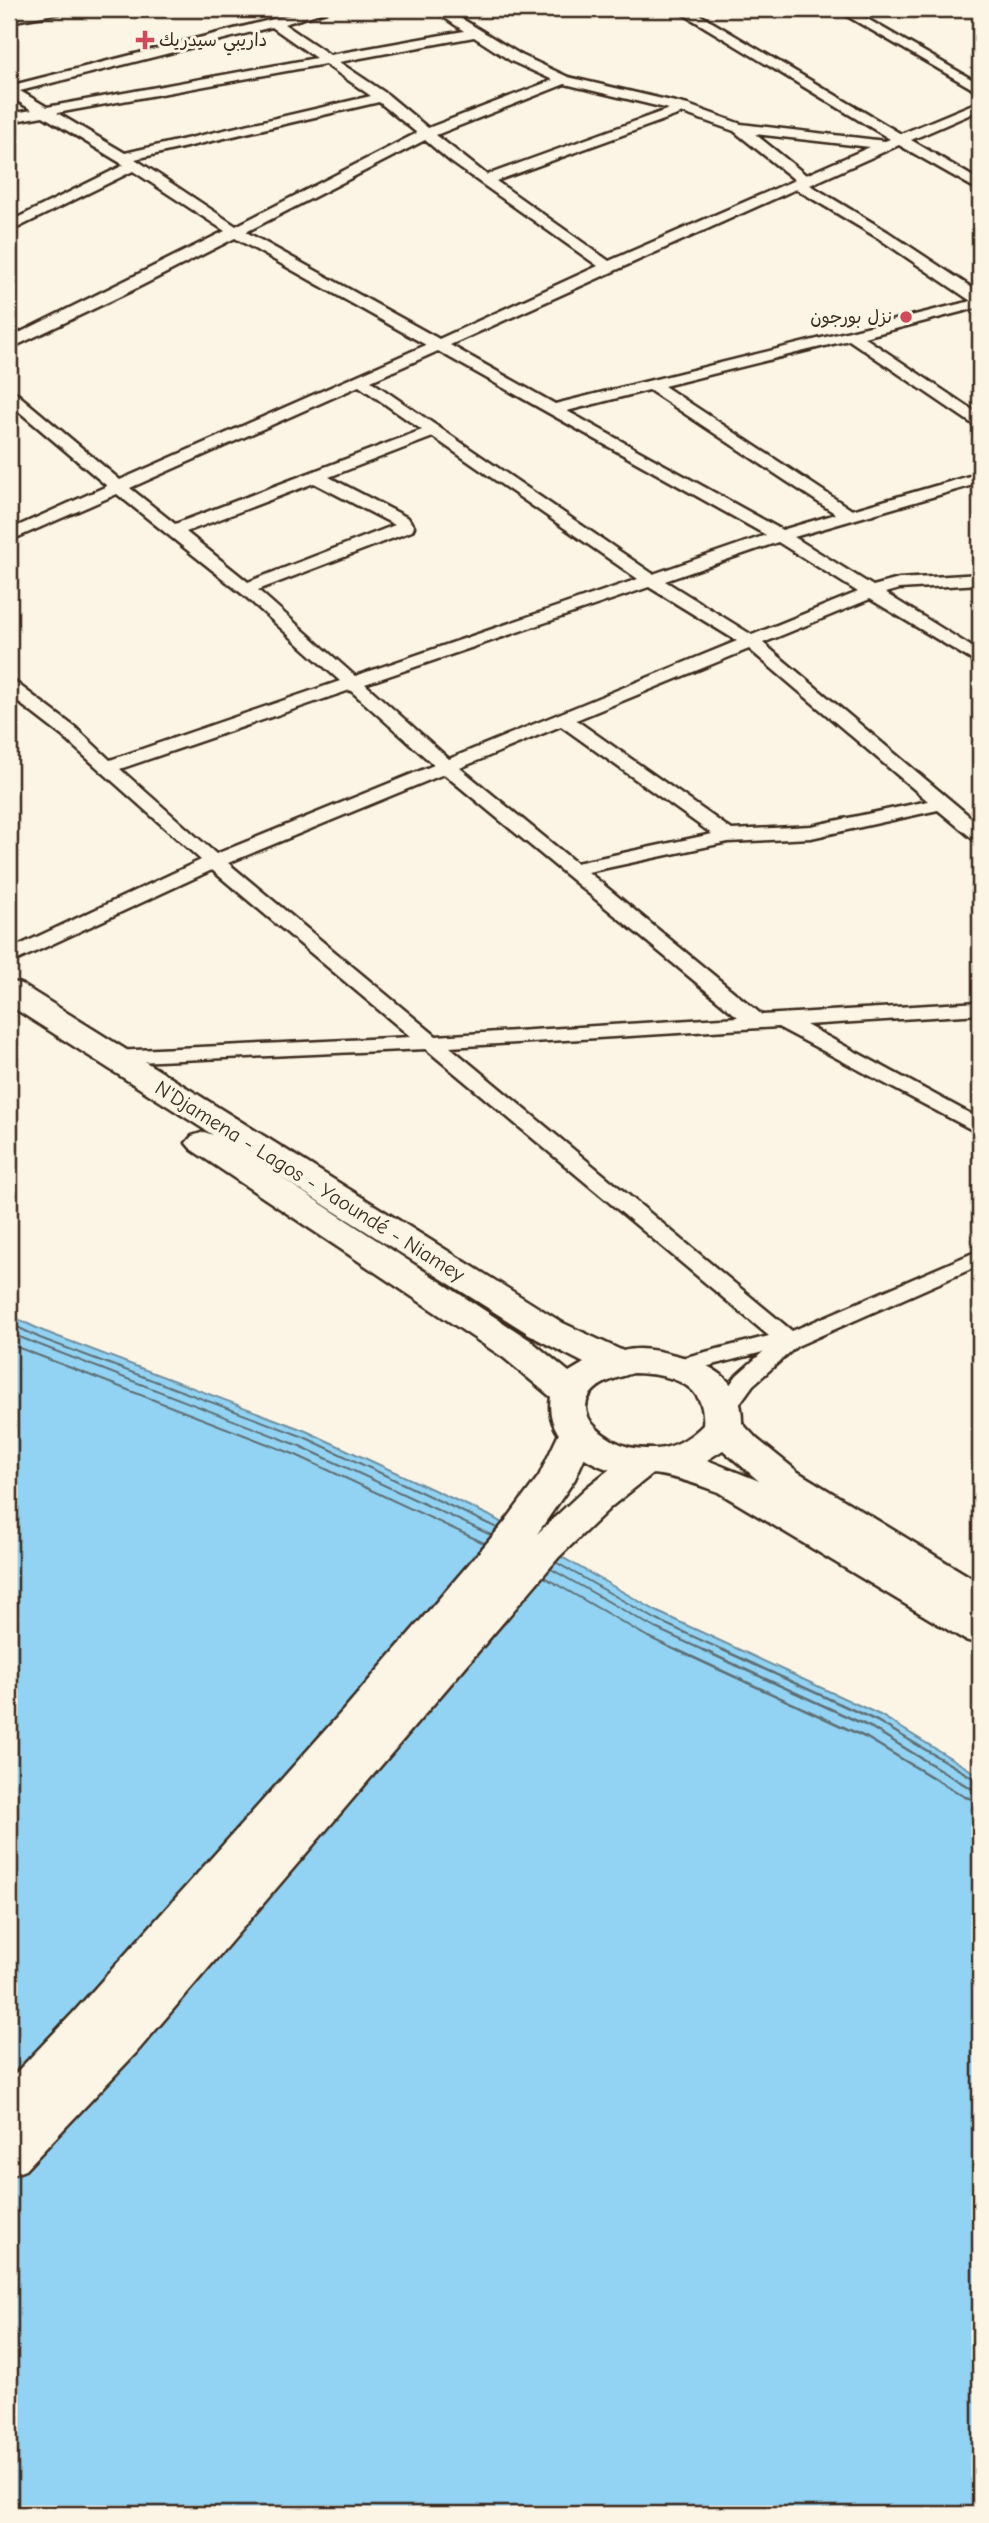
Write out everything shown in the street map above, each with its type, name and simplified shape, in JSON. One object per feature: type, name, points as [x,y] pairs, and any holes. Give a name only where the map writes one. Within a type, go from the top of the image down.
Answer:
[{"type":"highway","name":"N'Djamena - Lagos - Yaoundé - Niamey","points":[[9,991],[550,1331],[616,1363]]},
{"type":"highway","name":"N'Djamena - Lagos - Yaoundé - Niamey","points":[[9,1017],[517,1349],[570,1394]]},
{"type":"highway","points":[[980,1602],[784,1481],[743,1448],[723,1417],[712,1388],[703,1379],[678,1366],[647,1361],[616,1363],[587,1375],[570,1394],[566,1414],[576,1434],[591,1447],[611,1457],[704,1472],[732,1483],[980,1630]]},
{"type":"highway","points":[[652,1462],[690,1454],[702,1447],[723,1417]]},
{"type":"main road","points":[[9,2109],[107,2004],[352,1727],[525,1524],[556,1479],[576,1434]]},
{"type":"main road","points":[[9,2157],[120,2041],[545,1548],[599,1497],[652,1462]]},
{"type":"street","points":[[9,18],[60,9]]},
{"type":"street","points":[[9,90],[327,9]]},
{"type":"street","points":[[438,9],[516,58],[564,80],[683,108],[739,128],[894,143]]},
{"type":"street","points":[[681,9],[894,143],[980,187]]},
{"type":"street","points":[[841,9],[980,89]]},
{"type":"street","points":[[273,22],[382,97],[486,180],[608,267]]},
{"type":"street","points":[[9,118],[474,33]]},
{"type":"street","points":[[9,344],[124,289],[426,134],[564,80]]},
{"type":"street","points":[[9,90],[128,161],[234,231],[780,536],[980,660]]},
{"type":"street","points":[[9,228],[128,161],[382,97]]},
{"type":"street","points":[[9,536],[608,267],[980,105]]},
{"type":"street","points":[[486,180],[683,108]]},
{"type":"street","points":[[739,128],[802,183],[980,301]]},
{"type":"street","points":[[554,409],[980,301]]},
{"type":"street","points":[[851,335],[980,422]]},
{"type":"street","points":[[360,380],[652,580],[751,642],[980,835]]},
{"type":"street","points":[[650,384],[850,516]]},
{"type":"street","points":[[9,395],[118,487],[247,589],[445,765],[757,1022]]},
{"type":"street","points":[[173,531],[435,431]]},
{"type":"street","points":[[247,589],[406,527],[402,522],[314,476]]},
{"type":"street","points":[[107,767],[780,536],[980,478]]},
{"type":"street","points":[[9,958],[215,862],[445,765],[871,593],[899,584],[980,579]]},
{"type":"street","points":[[9,687],[69,732],[215,862],[434,1042],[789,1341]]},
{"type":"street","points":[[563,719],[728,836]]},
{"type":"street","points":[[572,870],[728,836],[811,832],[943,803]]},
{"type":"street","points":[[114,1057],[434,1042],[980,1008]]},
{"type":"street","points":[[783,1020],[980,1128]]},
{"type":"street","points":[[678,1366],[764,1344],[789,1341],[980,1257]]},
{"type":"street","points":[[723,1417],[745,1380],[789,1341]]},
{"type":"water","points":[[9,1315],[43,1331],[306,1431],[488,1515],[660,1613],[880,1715],[980,1776],[980,2514],[9,2514]]},
{"type":"place","name":"داريبي سيدريك","points":[[145,40]]},
{"type":"place","name":"نزل بورجون","points":[[906,317]]}]
